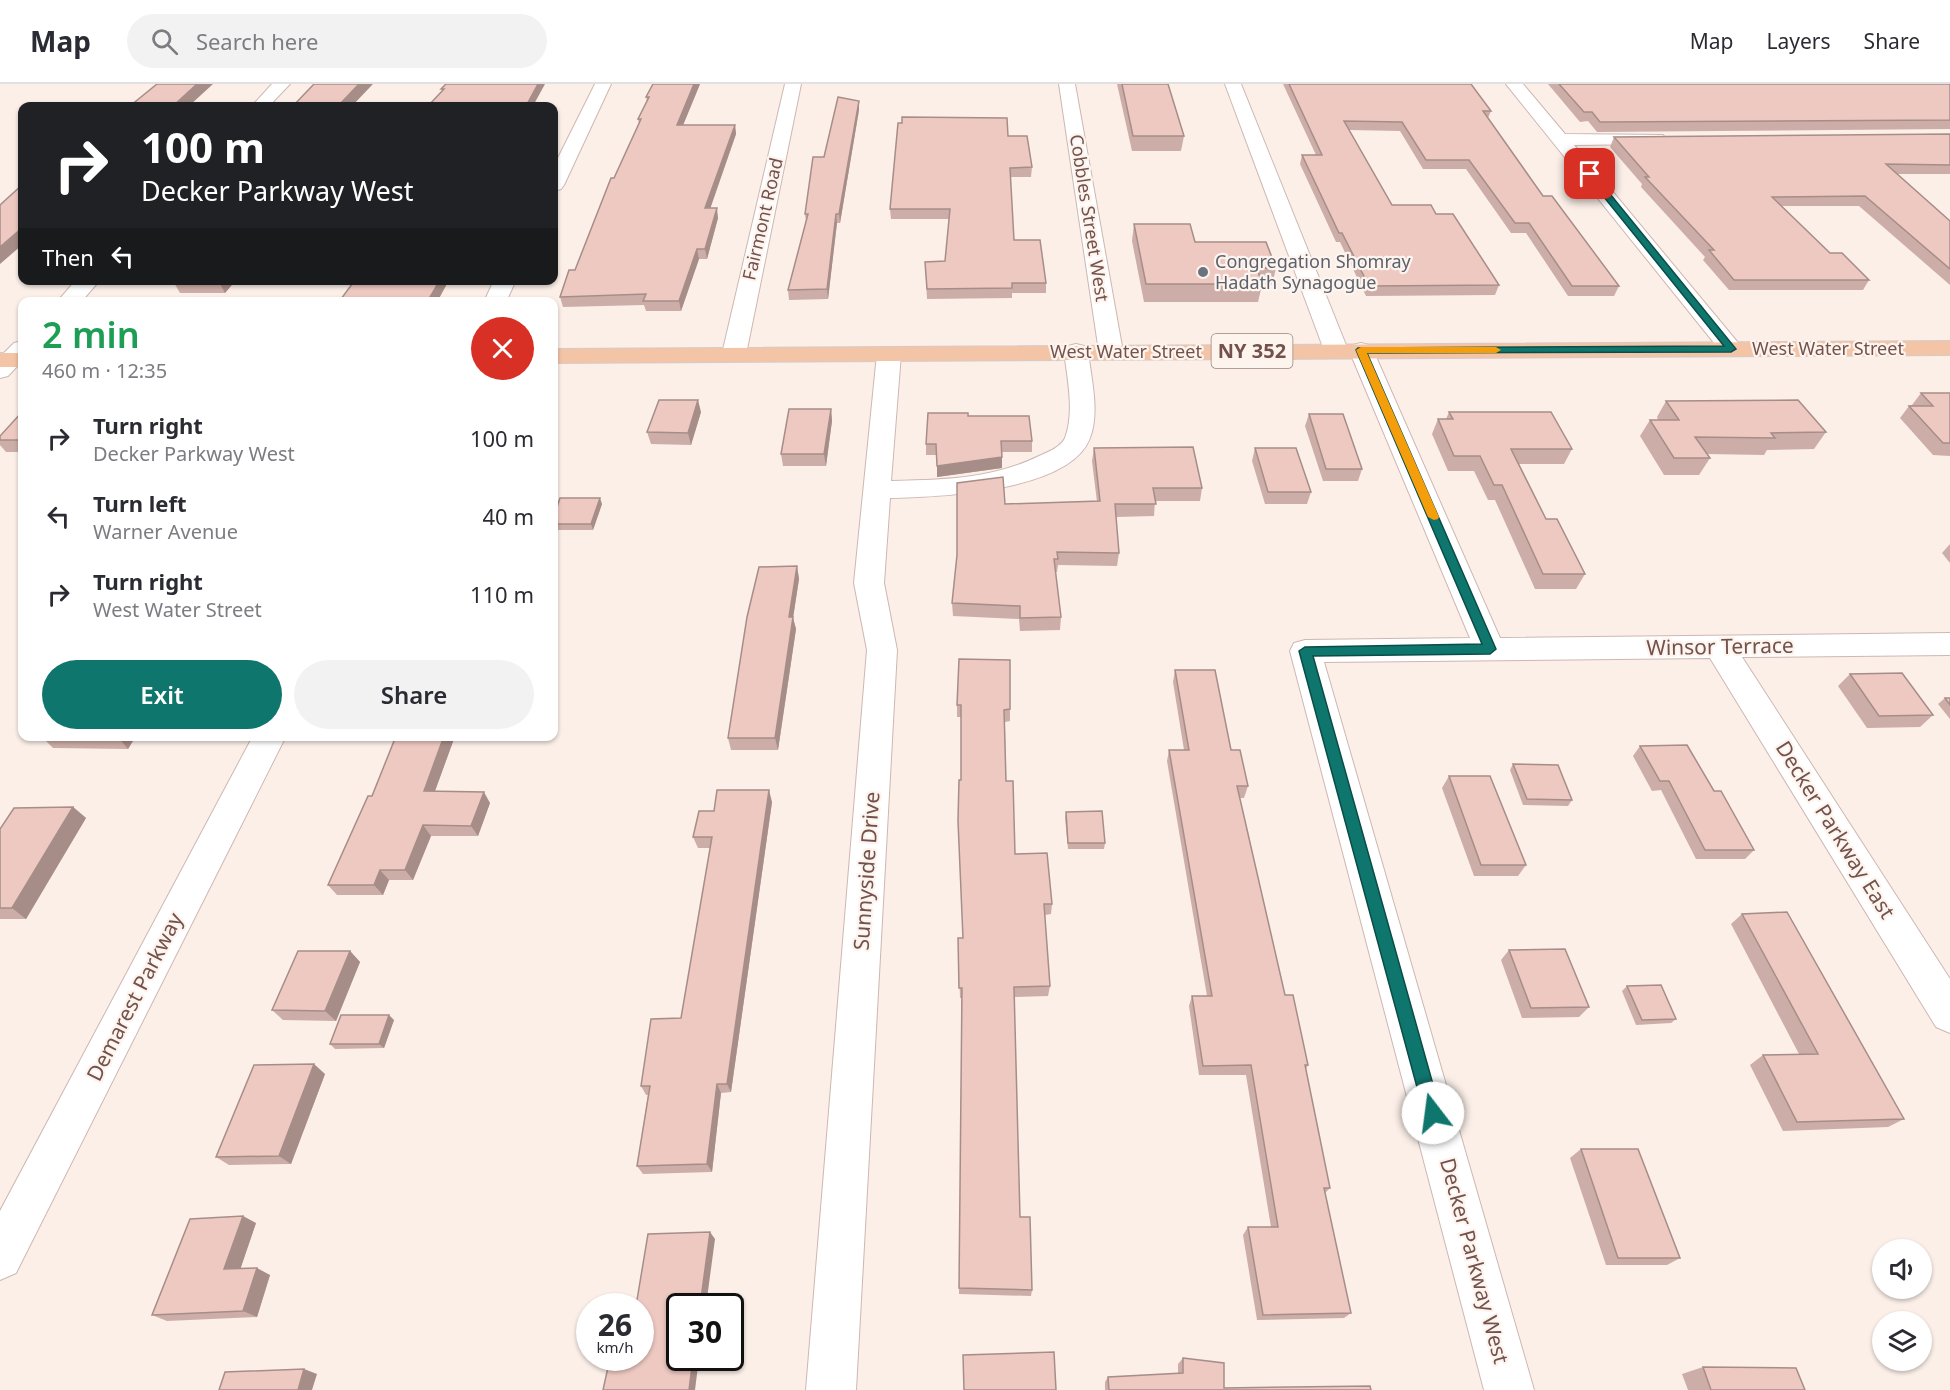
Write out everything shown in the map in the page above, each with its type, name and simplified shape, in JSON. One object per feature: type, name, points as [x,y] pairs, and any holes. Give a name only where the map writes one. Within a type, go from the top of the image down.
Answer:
[{"type":"main road","name":"West Water Street","points":[[558,356],[1076,351],[1950,348]]},
{"type":"street","points":[[264,102],[282,84]]},
{"type":"street","points":[[558,177],[603,84]]},
{"type":"street","name":"Fairmont Road","points":[[734,354],[794,84]]},
{"type":"street","name":"Cobbles Street West","points":[[1067,84],[1111,352]]},
{"type":"street","points":[[1233,84],[1349,350],[1490,649]]},
{"type":"street","points":[[1514,84],[1731,349]]},
{"type":"street","points":[[1562,140],[1671,139]]},
{"type":"street","points":[[73,297],[84,285]]},
{"type":"street","points":[[877,490],[945,488],[1008,480],[1037,469],[1070,449],[1077,439],[1081,422],[1076,351]]},
{"type":"street","name":"Sunnyside Drive","points":[[831,1390],[882,650],[869,583],[890,354]]},
{"type":"street","name":"Winsor Terrace","points":[[1490,649],[1950,644]]},
{"type":"street","name":"Decker Parkway East","points":[[1719,646],[1950,1014]]},
{"type":"street","name":"Decker Parkway West","points":[[1490,649],[1305,651],[1509,1390]]},
{"type":"street","name":"Demarest Parkway","points":[[0,1257],[267,741]]},
{"type":"building","points":[[157,84],[197,84],[177,102],[135,102]]},
{"type":"building","points":[[314,84],[359,84],[342,102],[297,102]]},
{"type":"building","points":[[446,84],[538,84],[528,102],[432,102],[444,89],[441,89]]},
{"type":"building","points":[[653,84],[694,84],[677,125],[735,125],[705,208],[717,208],[705,249],[697,249],[679,301],[643,301],[646,294],[560,297],[569,270],[575,270],[611,178],[614,178],[641,119],[638,119]]},
{"type":"building","points":[[1122,84],[1168,84],[1184,136],[1133,136]]},
{"type":"building","points":[[1289,84],[1471,84],[1491,111],[1483,111],[1543,196],[1552,196],[1619,286],[1572,286],[1529,223],[1515,223],[1469,160],[1426,160],[1402,122],[1344,121],[1392,205],[1431,205],[1436,214],[1453,214],[1499,285],[1369,286],[1342,233],[1339,233],[1302,155],[1322,155]]},
{"type":"building","points":[[1559,84],[1950,84],[1950,120],[1600,122],[1592,112],[1584,112]]},
{"type":"building","points":[[838,97],[859,101],[839,214],[836,214],[827,289],[788,290],[808,214],[805,214],[813,157],[824,157]]},
{"type":"building","points":[[902,117],[1007,118],[1008,136],[1027,136],[1032,167],[1010,168],[1014,240],[1040,240],[1046,283],[1012,283],[1012,288],[927,289],[925,262],[945,261],[950,209],[890,209],[898,123],[902,123]]},
{"type":"building","points":[[1950,134],[1950,165],[1886,164],[1950,221],[1950,269],[1865,196],[1772,197],[1830,253],[1842,253],[1869,280],[1734,280],[1709,250],[1714,250],[1645,177],[1649,177],[1614,137]]},
{"type":"building","points":[[18,189],[18,231],[0,247],[0,205]]},
{"type":"building","name":"Congregation Shomray Hadath Synagogue","points":[[1134,224],[1190,224],[1195,242],[1266,242],[1276,268],[1257,268],[1262,284],[1146,284]]},
{"type":"building","points":[[351,285],[437,285],[430,297],[342,297]]},
{"type":"building","points":[[1921,393],[1950,393],[1950,443],[1943,443],[1909,406],[1933,406]]},
{"type":"building","points":[[659,400],[698,400],[688,433],[647,432]]},
{"type":"building","points":[[1798,400],[1826,432],[1771,433],[1775,438],[1695,437],[1710,458],[1674,458],[1650,420],[1679,420],[1666,401]]},
{"type":"building","points":[[789,409],[831,409],[824,454],[781,454]]},
{"type":"building","points":[[1449,412],[1551,412],[1572,449],[1511,449],[1546,519],[1557,519],[1585,574],[1543,574],[1502,485],[1494,485],[1480,456],[1454,456],[1438,419],[1453,419]]},
{"type":"building","points":[[928,413],[968,413],[968,416],[1029,416],[1032,441],[1001,441],[1002,457],[937,466],[936,444],[926,444]]},
{"type":"building","points":[[1309,414],[1343,414],[1362,469],[1326,469]]},
{"type":"building","points":[[18,416],[18,440],[0,440],[0,436]]},
{"type":"building","points":[[1193,447],[1202,488],[1153,488],[1156,504],[1115,504],[1119,553],[1057,552],[1058,559],[1054,559],[1061,617],[1020,618],[1020,606],[952,603],[957,555],[957,483],[1003,477],[1005,504],[1100,501],[1094,448]]},
{"type":"building","points":[[1255,448],[1296,448],[1311,492],[1268,492]]},
{"type":"building","points":[[560,498],[600,498],[591,524],[558,524]]},
{"type":"building","points":[[797,566],[789,617],[793,617],[775,738],[728,738],[747,617],[759,567]]},
{"type":"building","points":[[959,659],[1010,660],[1010,709],[1004,710],[1006,781],[1013,781],[1015,854],[1047,853],[1052,904],[1044,904],[1050,986],[1014,987],[1020,1217],[1030,1217],[1032,1290],[959,1288],[962,988],[959,988],[958,938],[963,938],[958,821],[959,780],[961,780],[961,705],[957,705]]},
{"type":"building","points":[[1175,670],[1215,670],[1231,750],[1240,750],[1248,786],[1237,786],[1285,995],[1293,995],[1330,1188],[1324,1188],[1351,1313],[1263,1315],[1248,1227],[1278,1227],[1251,1065],[1203,1066],[1192,996],[1212,996],[1169,750],[1189,750]]},
{"type":"building","points":[[1902,673],[1933,715],[1879,716],[1850,674]]},
{"type":"building","points":[[394,741],[442,741],[424,791],[484,792],[471,826],[423,825],[405,870],[380,870],[374,885],[328,885],[368,796],[372,796]]},
{"type":"building","points":[[1687,745],[1714,791],[1721,791],[1754,850],[1705,850],[1669,781],[1660,781],[1640,746]]},
{"type":"building","points":[[1513,764],[1558,765],[1572,800],[1527,799]]},
{"type":"building","points":[[1449,776],[1490,776],[1526,865],[1481,865]]},
{"type":"building","points":[[717,790],[769,790],[727,1084],[717,1084],[707,1164],[637,1166],[650,1086],[641,1086],[651,1019],[681,1018],[712,837],[693,837],[699,811],[714,811]]},
{"type":"building","points":[[73,807],[12,908],[0,908],[0,829],[14,808]]},
{"type":"building","points":[[1102,811],[1105,843],[1068,843],[1066,812]]},
{"type":"building","points":[[1787,912],[1904,1119],[1797,1122],[1763,1055],[1818,1054],[1742,914]]},
{"type":"building","points":[[1565,949],[1589,1007],[1531,1008],[1509,950]]},
{"type":"building","points":[[298,951],[350,951],[325,1011],[272,1010]]},
{"type":"building","points":[[1661,985],[1676,1019],[1642,1020],[1627,986]]},
{"type":"building","points":[[341,1015],[389,1015],[379,1044],[330,1044]]},
{"type":"building","points":[[314,1064],[279,1156],[216,1157],[254,1065]]},
{"type":"building","points":[[1581,1149],[1638,1149],[1680,1258],[1618,1258]]},
{"type":"building","points":[[243,1216],[224,1269],[257,1268],[243,1311],[152,1315],[190,1219]]},
{"type":"building","points":[[710,1232],[702,1293],[666,1293],[666,1371],[691,1371],[689,1390],[603,1390],[607,1371],[654,1371],[654,1293],[638,1293],[648,1234]]},
{"type":"building","points":[[1054,1352],[1056,1390],[964,1390],[963,1355]]},
{"type":"building","points":[[1183,1358],[1224,1363],[1224,1388],[1370,1386],[1371,1390],[1109,1390],[1108,1377],[1183,1373]]},
{"type":"building","points":[[1703,1367],[1796,1368],[1805,1390],[1711,1390]]},
{"type":"building","points":[[304,1369],[298,1390],[219,1390],[225,1372]]},
{"type":"slow traffic","points":[[1434,517],[1361,350],[1496,350]]},
{"type":"place","name":"Congregation Shomray Hadath Synagogue","points":[[1203,272]]},
{"type":"route","points":[[1433,1113],[1305,651],[1490,649],[1361,350],[1731,349],[1590,174]]}]
